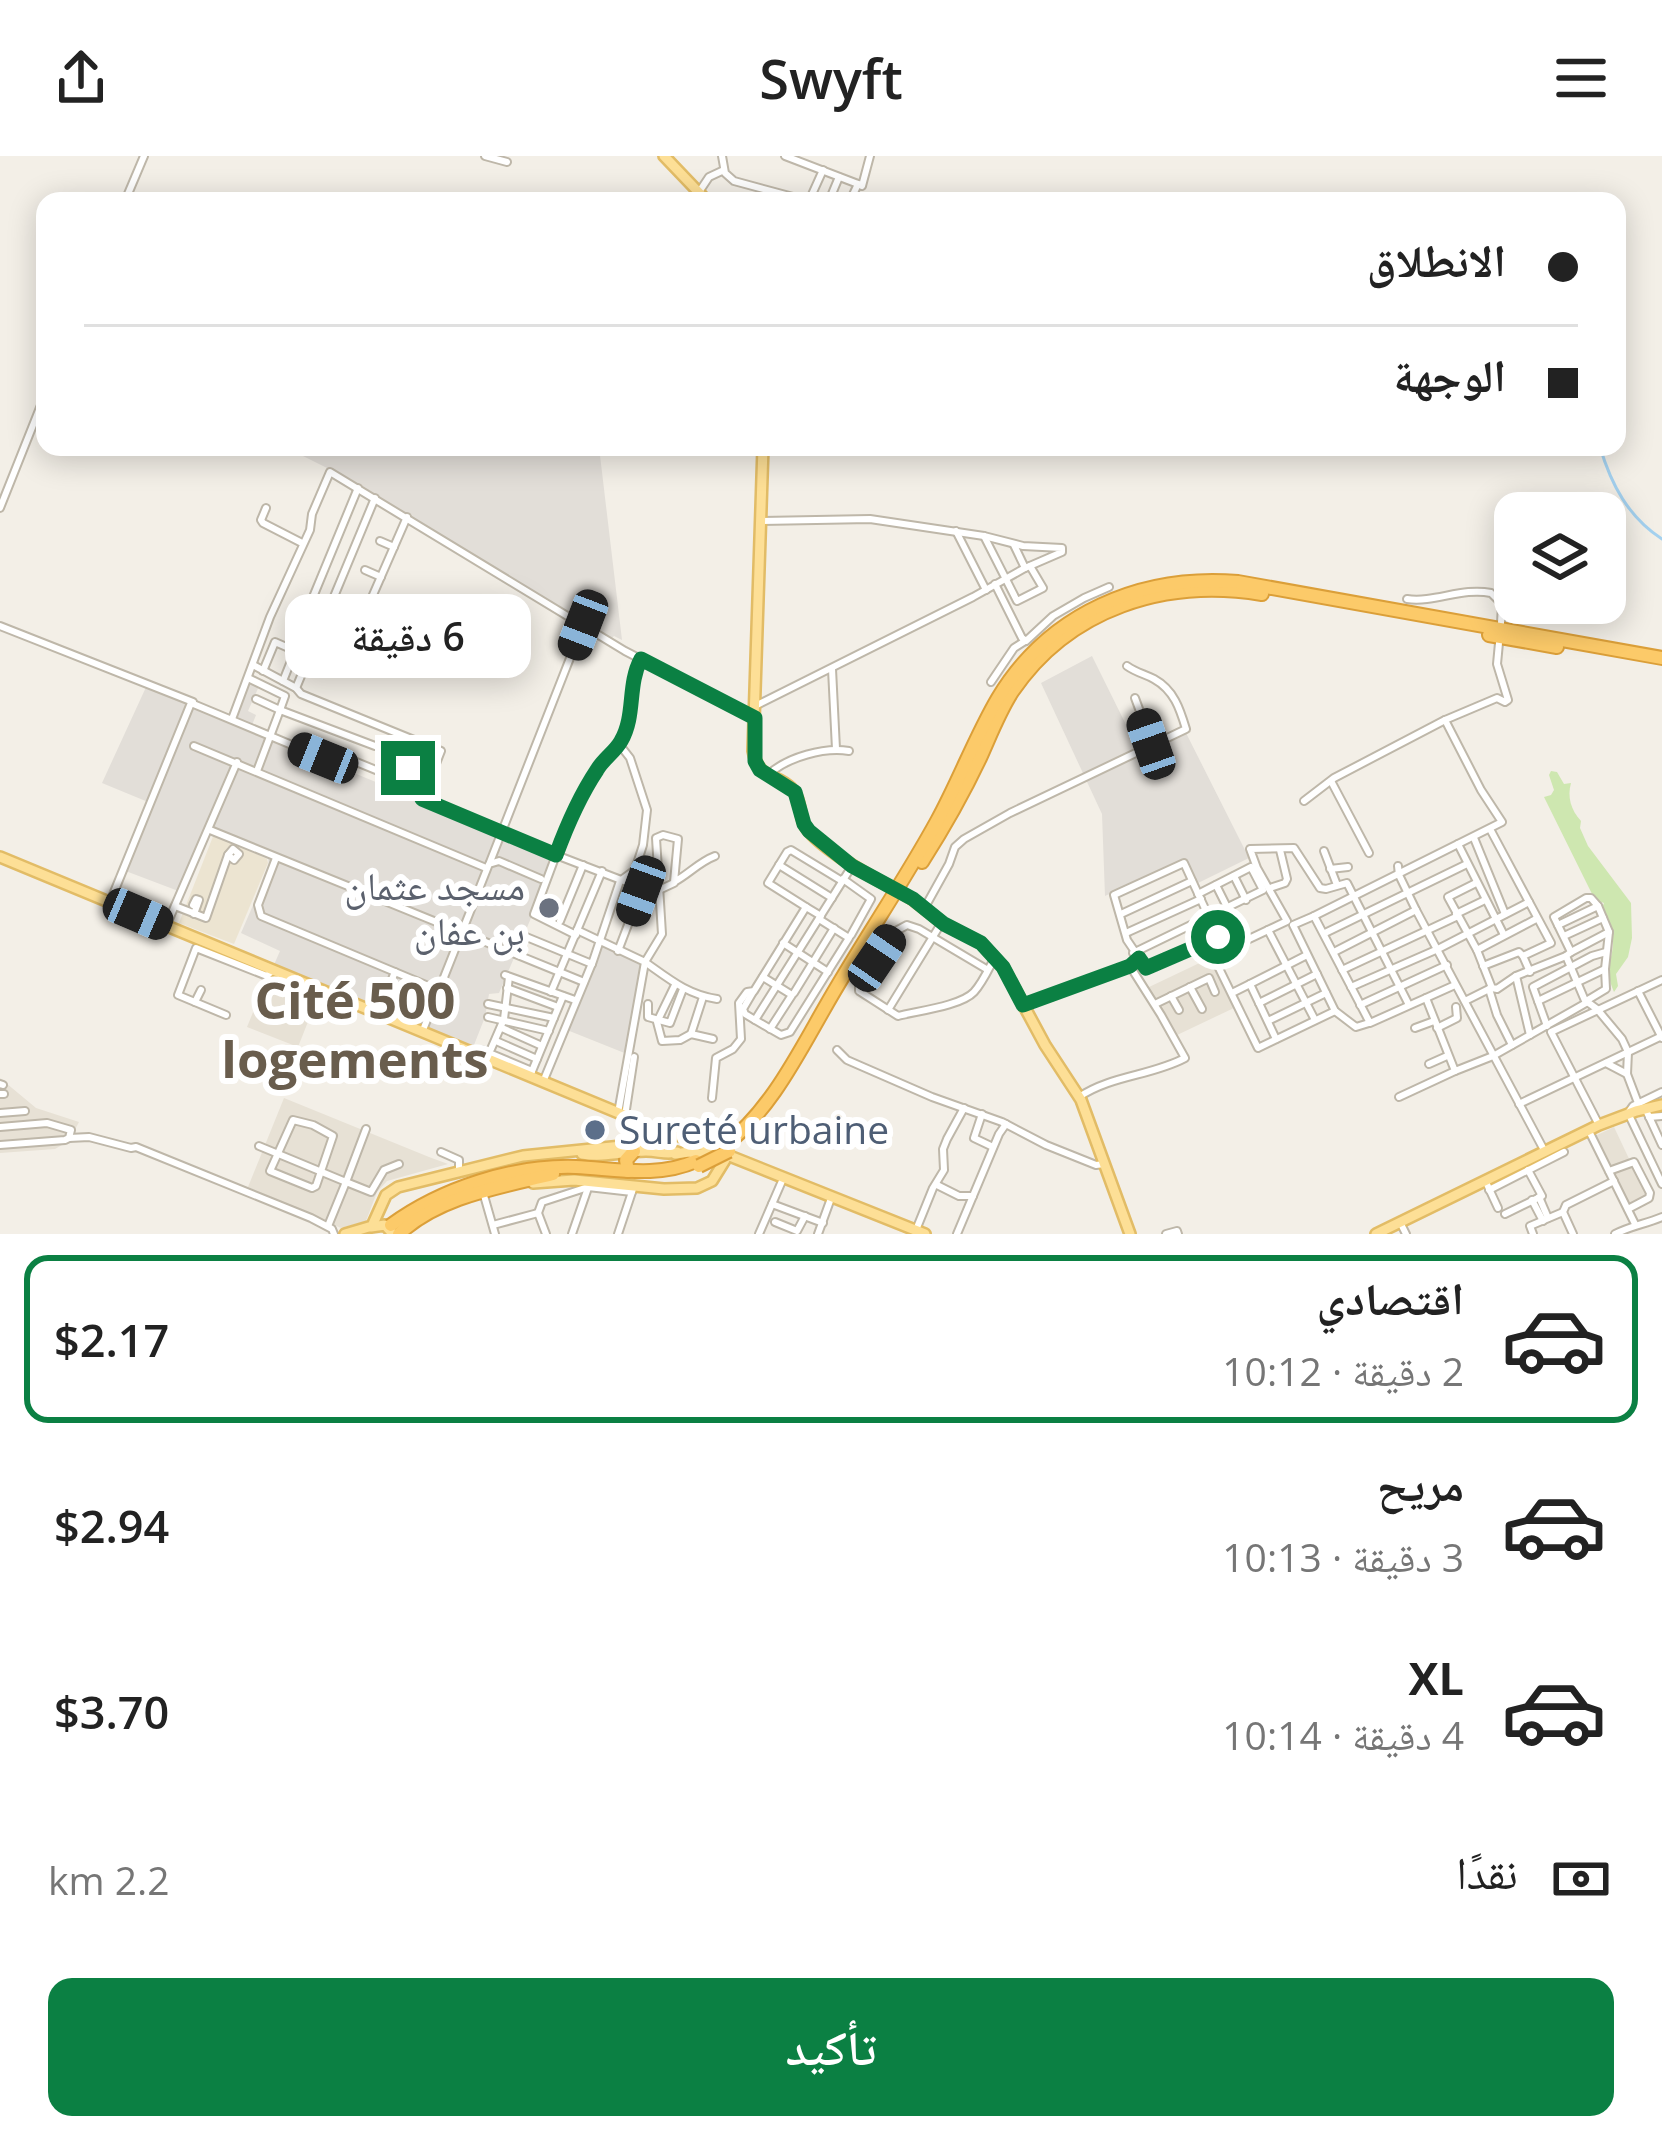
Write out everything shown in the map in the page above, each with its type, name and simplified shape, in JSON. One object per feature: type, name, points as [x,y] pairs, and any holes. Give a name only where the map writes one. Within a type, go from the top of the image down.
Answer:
[{"type":"highway","points":[[386,1229],[459,1195],[519,1178],[674,1175],[726,1153],[761,1123],[786,1087],[941,832],[1012,692],[1052,647],[1116,606],[1152,595],[1203,589],[1252,592],[1662,662]]},
{"type":"highway","points":[[628,1171],[626,1160],[634,1151]]},
{"type":"highway","points":[[386,1229],[427,1202],[539,1169],[589,1179],[698,1164]]},
{"type":"highway","points":[[386,1229],[415,1228],[453,1202],[554,1174]]},
{"type":"main road","points":[[664,156],[699,192]]},
{"type":"main road","points":[[763,456],[755,761],[768,776],[795,792],[809,831],[852,866],[913,899],[995,957],[1079,1097],[1130,1234]]},
{"type":"main road","points":[[0,857],[475,1054],[494,1054],[543,1082],[917,1233]]},
{"type":"main road","points":[[1376,1234],[1487,1185],[1594,1128],[1662,1105]]},
{"type":"main road","points":[[623,1115],[657,1132],[662,1150],[671,1154]]},
{"type":"main road","points":[[671,1154],[680,1146],[675,1136]]},
{"type":"main road","points":[[348,1234],[386,1229],[383,1201],[394,1188],[508,1158],[675,1136]]},
{"type":"main road","points":[[553,1151],[602,1157],[652,1150],[726,1153],[782,1181],[917,1233]]},
{"type":"main road","points":[[521,1182],[589,1179],[633,1189],[707,1185],[726,1153]]},
{"type":"street","points":[[129,192],[144,156]]},
{"type":"street","points":[[488,156],[507,163]]},
{"type":"street","points":[[722,156],[729,178],[773,192]]},
{"type":"street","points":[[785,156],[862,186],[870,156]]},
{"type":"street","points":[[704,192],[709,177],[724,170]]},
{"type":"street","points":[[812,192],[823,170]]},
{"type":"street","points":[[833,192],[839,177]]},
{"type":"street","points":[[854,192],[858,184]]},
{"type":"street","points":[[0,508],[36,418]]},
{"type":"street","points":[[232,719],[330,472],[641,659],[755,712],[1062,552],[1062,548],[1023,546],[870,519],[761,521]]},
{"type":"street","points":[[324,622],[306,614],[358,488]]},
{"type":"street","points":[[296,688],[375,498]]},
{"type":"street","points":[[266,508],[262,524],[303,544]]},
{"type":"street","points":[[369,604],[406,517]]},
{"type":"street","points":[[342,527],[360,534]]},
{"type":"street","points":[[956,531],[986,590]]},
{"type":"street","points":[[984,536],[1017,601],[1043,588],[1013,542]]},
{"type":"street","points":[[380,541],[394,547]]},
{"type":"street","points":[[365,570],[381,577]]},
{"type":"street","points":[[995,584],[1025,641]]},
{"type":"street","points":[[991,682],[1014,649],[1041,625],[1109,587]]},
{"type":"street","points":[[1407,599],[1470,591],[1494,596]]},
{"type":"street","points":[[422,1032],[583,625]]},
{"type":"street","points":[[0,626],[323,758]]},
{"type":"street","points":[[263,670],[274,642],[309,657]]},
{"type":"street","points":[[1304,801],[1331,781],[1445,720],[1497,698],[1508,700],[1497,664],[1499,643]]},
{"type":"street","points":[[277,692],[295,651]]},
{"type":"street","points":[[641,659],[633,674],[629,720],[620,744],[598,767],[573,809],[534,914],[645,962],[679,987],[717,999]]},
{"type":"street","points":[[253,665],[302,694],[441,751],[422,799],[556,855],[659,890],[673,886],[678,839],[656,838],[659,890],[662,934],[645,962],[623,1115]]},
{"type":"street","points":[[924,909],[955,847],[964,839],[1186,729],[1178,701],[1157,681],[1127,666]]},
{"type":"street","points":[[832,669],[836,749]]},
{"type":"street","points":[[248,678],[285,696],[257,771]]},
{"type":"street","points":[[256,698],[375,746]]},
{"type":"street","points":[[1135,698],[1151,744]]},
{"type":"street","points":[[110,902],[193,702]]},
{"type":"street","points":[[1335,1011],[1258,1048],[1213,956],[1354,898],[1399,870],[1502,822],[1445,720]]},
{"type":"street","points":[[304,741],[393,777],[423,795]]},
{"type":"street","points":[[543,1082],[623,879],[634,870],[643,845],[646,810],[630,758],[620,744]]},
{"type":"street","points":[[194,746],[488,865],[499,861],[541,879]]},
{"type":"street","points":[[768,776],[802,757],[836,749],[849,752]]},
{"type":"street","points":[[167,926],[237,763]]},
{"type":"street","points":[[400,783],[408,768]]},
{"type":"street","points":[[1331,781],[1369,853]]},
{"type":"street","points":[[1490,829],[1551,943],[1523,956]]},
{"type":"street","points":[[210,830],[584,982]]},
{"type":"street","points":[[1474,838],[1505,914]]},
{"type":"street","points":[[1458,844],[1504,935]]},
{"type":"street","points":[[1409,1005],[1347,883],[1320,888],[1296,849],[1250,849],[1335,1011],[1356,1027],[1370,1023],[1456,985]]},
{"type":"street","points":[[806,907],[743,1009],[745,1014],[781,1035],[790,1032],[849,938],[806,907],[768,883],[791,850],[871,899],[851,935]]},
{"type":"street","points":[[1269,888],[1287,879],[1280,850]]},
{"type":"street","points":[[1324,851],[1337,885]]},
{"type":"street","points":[[175,906],[197,907],[206,918],[228,855]]},
{"type":"street","points":[[674,882],[715,856]]},
{"type":"street","points":[[276,858],[258,905],[261,916],[438,990]]},
{"type":"street","points":[[1184,863],[1200,897],[1220,939],[1146,968],[1126,933],[1114,896],[1184,863]]},
{"type":"street","points":[[1323,934],[1467,864]]},
{"type":"street","points":[[560,921],[583,865]]},
{"type":"street","points":[[779,865],[832,898]]},
{"type":"street","points":[[755,1020],[852,866]]},
{"type":"street","points":[[1023,1005],[1130,966],[1136,955],[1263,890],[1251,867],[1126,933]]},
{"type":"street","points":[[1330,869],[1348,867]]},
{"type":"street","points":[[1399,870],[1545,1152]]},
{"type":"street","points":[[551,992],[602,871]]},
{"type":"street","points":[[1234,876],[1246,899]]},
{"type":"street","points":[[1120,914],[1192,881]]},
{"type":"street","points":[[1476,883],[1448,897],[1477,950],[1497,1015],[1512,1045]]},
{"type":"street","points":[[1216,885],[1228,908]]},
{"type":"street","points":[[618,951],[642,888]]},
{"type":"street","points":[[1399,1097],[1493,1055],[1582,1006],[1586,1001],[1606,989],[1610,932],[1591,898],[1554,917],[1586,1001],[1614,1027],[1628,1052],[1627,1074],[1662,1145]]},
{"type":"street","points":[[1342,970],[1485,900]]},
{"type":"street","points":[[1351,987],[1529,902]]},
{"type":"street","points":[[1333,952],[1416,910]]},
{"type":"street","points":[[1314,916],[1370,1023]]},
{"type":"street","points":[[1564,936],[1603,918]]},
{"type":"street","points":[[1477,950],[1536,920]]},
{"type":"street","points":[[888,1010],[942,922]]},
{"type":"street","points":[[988,970],[907,925],[894,932],[859,991],[898,1016],[963,1000],[974,992],[988,970],[995,957]]},
{"type":"street","points":[[770,1029],[834,928]]},
{"type":"street","points":[[1268,930],[1315,1020]]},
{"type":"street","points":[[1465,1001],[1610,932]]},
{"type":"street","points":[[524,936],[592,964]]},
{"type":"street","points":[[783,944],[828,972]]},
{"type":"street","points":[[226,1015],[177,994],[196,948],[267,976],[273,970]]},
{"type":"street","points":[[1483,966],[1520,952],[1531,972]]},
{"type":"street","points":[[1547,1026],[1533,987],[1606,952]]},
{"type":"street","points":[[1231,993],[1307,956]]},
{"type":"street","points":[[1360,1005],[1447,965]]},
{"type":"street","points":[[1079,1097],[1122,1076],[1184,1058],[1130,966]]},
{"type":"street","points":[[1538,1001],[1605,969]]},
{"type":"street","points":[[384,998],[395,971]]},
{"type":"street","points":[[1259,1003],[1317,974]]},
{"type":"street","points":[[537,1059],[494,1054],[507,976],[575,1000]]},
{"type":"street","points":[[1516,976],[1530,1035]]},
{"type":"street","points":[[762,977],[808,1005]]},
{"type":"street","points":[[1155,1004],[1209,978],[1215,992]]},
{"type":"street","points":[[1641,1228],[1609,1171],[1551,1032],[1662,980]]},
{"type":"street","points":[[1245,986],[1276,1039]]},
{"type":"street","points":[[648,1004],[648,1017],[670,1023],[679,987]]},
{"type":"street","points":[[1190,987],[1202,1009]]},
{"type":"street","points":[[507,988],[558,1007]]},
{"type":"street","points":[[195,1002],[201,990]]},
{"type":"street","points":[[712,1098],[716,1058],[740,1040],[739,1003],[754,991]]},
{"type":"street","points":[[1519,1104],[1662,1036],[1638,991]]},
{"type":"street","points":[[1268,1021],[1326,993]]},
{"type":"street","points":[[531,1073],[563,996]]},
{"type":"street","points":[[1172,996],[1179,1010]]},
{"type":"street","points":[[692,1034],[703,997]]},
{"type":"street","points":[[1426,998],[1455,1072]]},
{"type":"street","points":[[488,1004],[554,1018]]},
{"type":"street","points":[[1415,1028],[1457,1018],[1456,1007]]},
{"type":"street","points":[[488,1017],[542,1046]]},
{"type":"street","points":[[658,1020],[662,1041],[692,1034],[712,1039]]},
{"type":"street","points":[[502,1024],[548,1030]]},
{"type":"street","points":[[837,1050],[848,1060],[932,1097],[1096,1165],[1104,1164]]},
{"type":"street","points":[[1429,1064],[1447,1056]]},
{"type":"street","points":[[623,1115],[634,1057]]},
{"type":"street","points":[[1606,1063],[1627,1074]]},
{"type":"street","points":[[1644,1110],[1662,1092]]},
{"type":"street","points":[[917,1233],[944,1170],[943,1149],[964,1108]]},
{"type":"street","points":[[1644,1110],[1662,1116]]},
{"type":"street","points":[[0,1113],[25,1111]]},
{"type":"street","points":[[982,1114],[974,1138],[993,1147]]},
{"type":"street","points":[[1628,1114],[1662,1184]]},
{"type":"street","points":[[293,1120],[333,1136],[321,1172],[310,1189],[270,1171],[293,1120]]},
{"type":"street","points":[[0,1127],[47,1123],[71,1130],[69,1138]]},
{"type":"street","points":[[957,1234],[1006,1124]]},
{"type":"street","points":[[0,1145],[89,1137],[146,1150],[331,1230],[366,1129]]},
{"type":"street","points":[[260,1146],[371,1192],[384,1170],[399,1164]]},
{"type":"street","points":[[441,1152],[459,1160],[459,1172]]},
{"type":"street","points":[[1487,1185],[1501,1211],[1536,1199],[1542,1196],[1526,1166],[1564,1152]]},
{"type":"street","points":[[1609,1171],[1634,1162],[1650,1192],[1649,1198],[1628,1209]]},
{"type":"street","points":[[546,1234],[538,1213],[542,1202],[589,1179]]},
{"type":"street","points":[[572,1234],[589,1179]]},
{"type":"street","points":[[761,1233],[782,1181]]},
{"type":"street","points":[[1573,1234],[1563,1212],[1566,1204],[1614,1181]]},
{"type":"street","points":[[936,1184],[959,1196],[973,1196]]},
{"type":"street","points":[[618,1234],[633,1189]]},
{"type":"street","points":[[483,1192],[494,1229],[538,1213]]},
{"type":"street","points":[[1536,1199],[1545,1220]]},
{"type":"street","points":[[818,1234],[830,1201]]},
{"type":"street","points":[[772,1204],[823,1223]]},
{"type":"street","points":[[1533,1234],[1530,1226],[1563,1212]]},
{"type":"street","points":[[775,1222],[797,1231],[805,1216]]},
{"type":"street","points":[[1617,1233],[1662,1217]]},
{"type":"street","points":[[1400,1222],[1406,1234]]},
{"type":"street","points":[[1166,1234],[1178,1234]]},
{"type":"shaded area","points":[[303,456],[600,456],[622,640],[614,636],[610,640],[349,479]]},
{"type":"shaded area","points":[[1092,656],[1139,751],[1184,729],[1249,858],[1196,884],[1183,859],[1105,896],[1102,814],[1041,683]]},
{"type":"shaded area","points":[[249,679],[260,684],[248,711],[256,715],[250,730],[557,857],[499,993],[489,994],[472,1050],[273,967],[280,951],[241,933],[269,868],[268,856],[208,830],[181,892],[123,870],[148,802],[102,783],[147,685],[231,721]]},
{"type":"shaded area","points":[[214,834],[268,863],[234,944],[179,923]]},
{"type":"shaded area","points":[[600,945],[641,961],[627,1054],[567,1030]]},
{"type":"shaded area","points":[[1210,958],[1236,1007],[1175,1036],[1147,988]]},
{"type":"shaded area","points":[[269,973],[319,994],[298,1047],[247,1027]]},
{"type":"shaded area","points":[[0,1078],[36,1108],[79,1122],[69,1141],[55,1149],[0,1153]]},
{"type":"shaded area","points":[[284,1098],[448,1164],[387,1181],[377,1192],[366,1221],[341,1228],[248,1187]]},
{"type":"shaded area","points":[[1614,1127],[1649,1201],[1629,1210],[1595,1136]]},
{"type":"green space","points":[[1551,771],[1564,784],[1571,783],[1571,803],[1588,846],[1631,903],[1632,938],[1628,957],[1616,974],[1614,992],[1608,969],[1613,936],[1601,910],[1604,903],[1595,900],[1544,797],[1554,790]]},
{"type":"waterway","points":[[1603,456],[1622,499],[1662,539]]},
{"type":"place","name":"مسجد عثمان بن عفان","points":[[549,908]]},
{"type":"place","name":"Sureté urbaine","points":[[595,1130]]},
{"type":"district","name":"Cité 500 logements","points":[[355,1030]]},
{"type":"route","points":[[408,768],[400,783],[423,795],[422,799],[556,855],[573,809],[598,767],[620,744],[629,720],[633,674],[641,659],[755,718],[755,761],[760,770],[795,792],[809,831],[852,866],[981,943],[1003,967],[1023,1005],[1130,966],[1139,958],[1146,968],[1218,937]]}]
